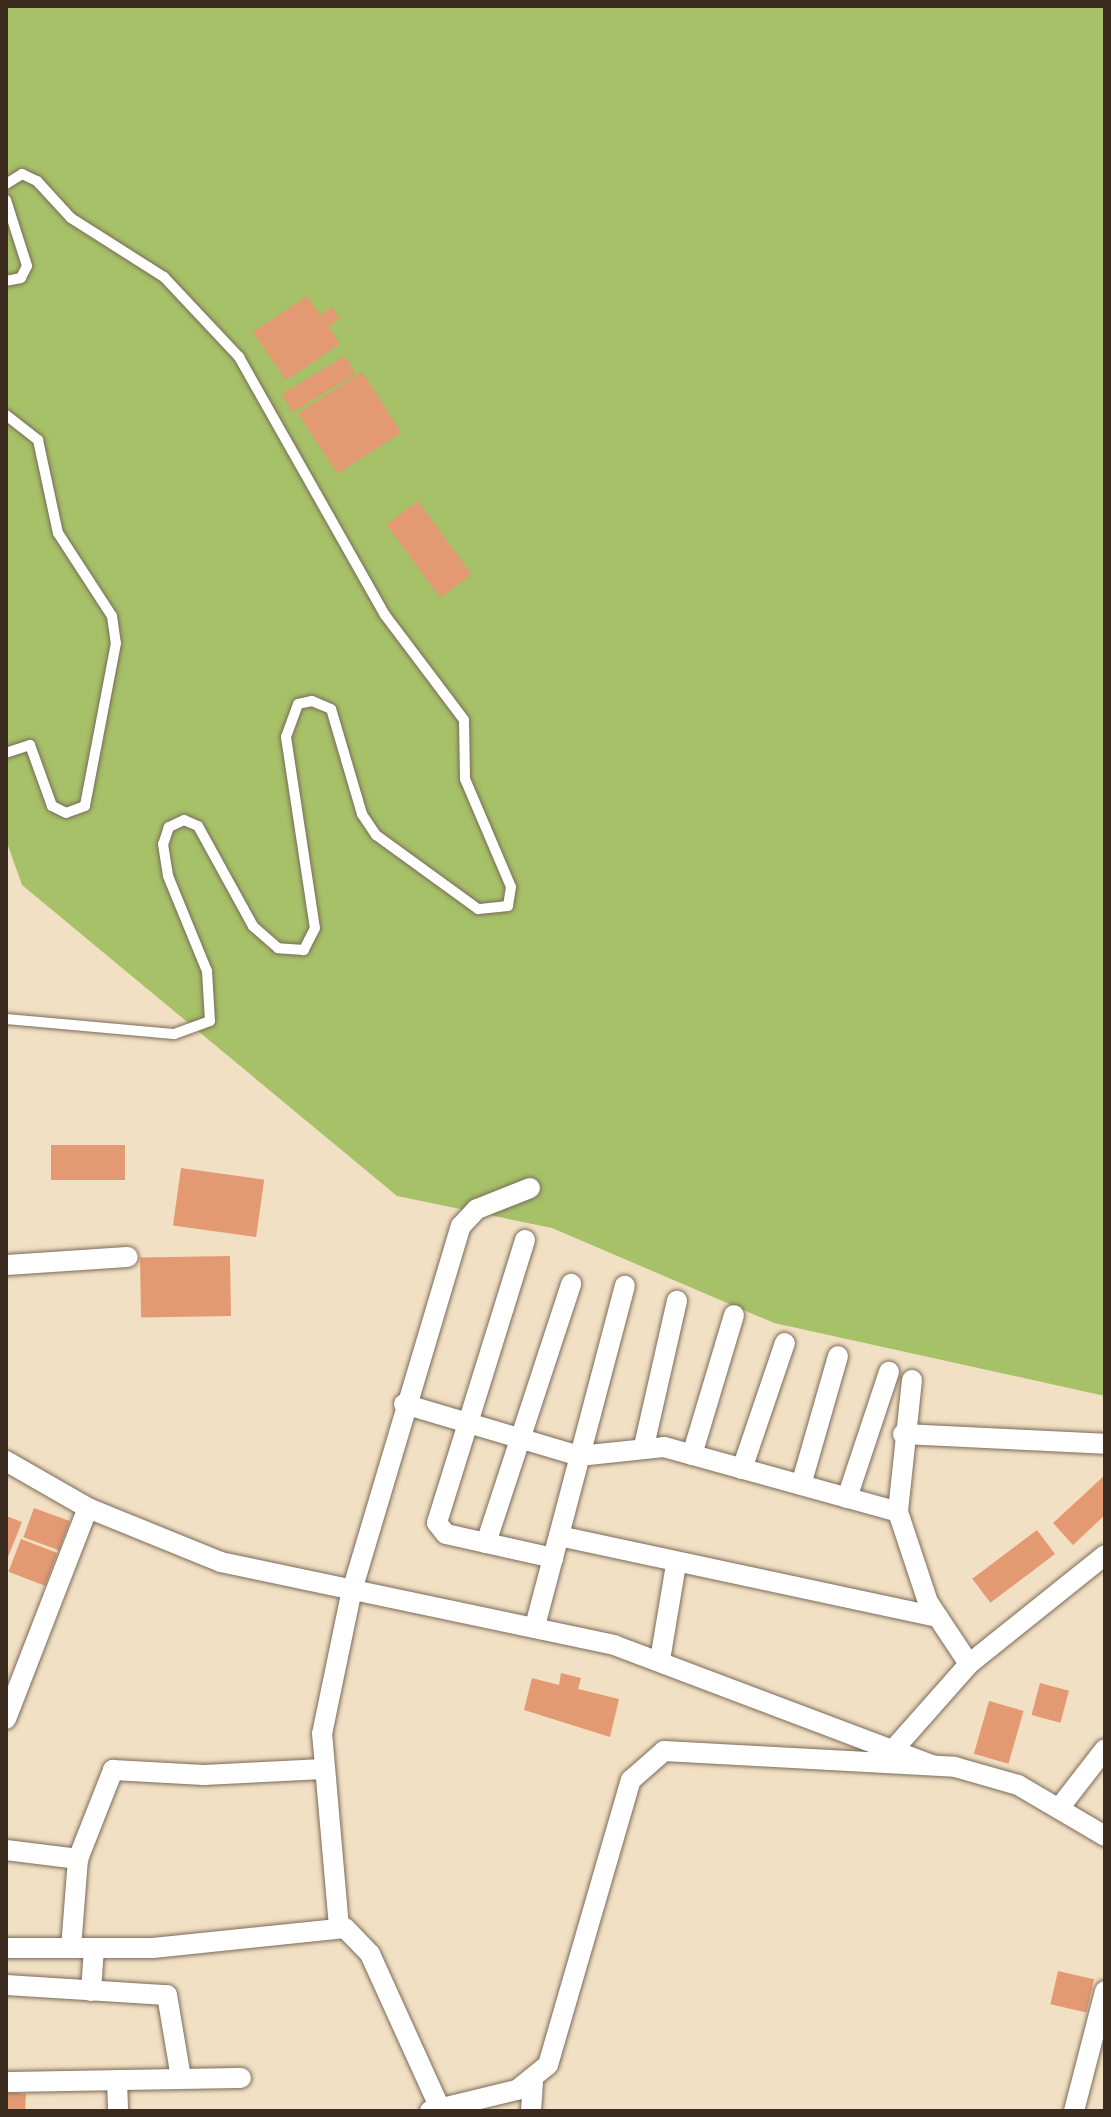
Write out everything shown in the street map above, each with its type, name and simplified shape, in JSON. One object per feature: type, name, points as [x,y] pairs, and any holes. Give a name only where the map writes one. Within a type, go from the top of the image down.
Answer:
[{"type":"street","points":[[530,1188],[465,1219],[404,1404],[351,1594],[327,1698],[323,1769],[339,1927],[370,1954],[435,2109],[533,2083],[548,2065],[565,2017],[623,1803],[641,1766],[684,1748],[932,1765]]},
{"type":"street","points":[[525,1240],[437,1523],[446,1534],[553,1558]]},
{"type":"street","points":[[6,1265],[128,1257]]},
{"type":"street","points":[[486,1543],[571,1284]]},
{"type":"street","points":[[535,1626],[625,1286]]},
{"type":"street","points":[[644,1446],[677,1301]]},
{"type":"street","points":[[692,1455],[734,1315]]},
{"type":"street","points":[[742,1469],[785,1343]]},
{"type":"street","points":[[801,1485],[838,1356]]},
{"type":"street","points":[[847,1498],[889,1372]]},
{"type":"street","points":[[912,1380],[903,1434],[898,1512],[938,1617],[969,1664]]},
{"type":"street","points":[[404,1404],[579,1456],[644,1446],[692,1455],[898,1512]]},
{"type":"street","points":[[903,1434],[1105,1444]]},
{"type":"street","points":[[6,1461],[88,1508],[221,1562],[351,1594],[535,1626],[660,1660],[932,1765],[1018,1785],[1105,1836]]},
{"type":"street","points":[[6,1719],[88,1508]]},
{"type":"street","points":[[559,1536],[676,1564],[938,1617]]},
{"type":"street","points":[[893,1750],[969,1664],[1105,1555]]},
{"type":"street","points":[[660,1660],[676,1564]]},
{"type":"street","points":[[1060,1807],[1104,1751]]},
{"type":"street","points":[[71,1948],[78,1859],[113,1770],[204,1775],[323,1769]]},
{"type":"street","points":[[6,1850],[78,1859]]},
{"type":"street","points":[[6,1948],[182,1946],[339,1927]]},
{"type":"street","points":[[91,1991],[94,1948]]},
{"type":"street","points":[[6,1985],[167,1995],[181,2078]]},
{"type":"street","points":[[1074,2111],[1105,1991]]},
{"type":"street","points":[[6,2082],[241,2078]]},
{"type":"street","points":[[117,2080],[118,2111]]},
{"type":"street","points":[[531,2111],[533,2083]]},
{"type":"lane","points":[[6,184],[15,175],[37,181],[71,218],[164,277],[239,357],[385,615],[464,720],[465,779],[511,887],[508,906],[478,909],[376,835],[362,814],[331,709],[312,701],[298,704],[286,737],[315,928],[304,950],[278,948],[253,926],[198,826],[184,820],[169,827],[163,844],[168,876],[207,971],[210,1021],[174,1034],[6,1019]]},
{"type":"lane","points":[[6,200],[27,266],[21,278],[6,281]]},
{"type":"lane","points":[[6,415],[38,440],[58,533],[112,616],[116,643],[85,806],[66,813],[52,806],[30,745],[6,753]]},
{"type":"green space","points":[[6,6],[1105,6],[1105,1396],[774,1323],[552,1228],[397,1196],[22,885],[6,840]]},
{"type":"building","points":[[307,296],[320,315],[332,307],[340,319],[328,326],[340,344],[286,380],[253,332]]},
{"type":"building","points":[[345,356],[356,374],[292,412],[282,394]]},
{"type":"building","points":[[362,372],[401,432],[337,474],[298,413]]},
{"type":"building","points":[[418,501],[471,575],[440,598],[386,524]]},
{"type":"building","points":[[51,1145],[125,1145],[125,1180],[51,1180]]},
{"type":"building","points":[[181,1168],[264,1180],[256,1237],[173,1225]]},
{"type":"building","points":[[230,1256],[231,1316],[141,1318],[140,1258]]},
{"type":"building","points":[[1105,1475],[1105,1515],[1073,1545],[1053,1523]]},
{"type":"building","points":[[34,1508],[70,1521],[59,1550],[23,1537]]},
{"type":"building","points":[[6,1516],[22,1522],[6,1562]]},
{"type":"building","points":[[1037,1530],[1055,1554],[990,1603],[972,1579]]},
{"type":"building","points":[[21,1539],[57,1553],[45,1586],[8,1572]]},
{"type":"building","points":[[561,1673],[581,1678],[578,1689],[619,1699],[610,1737],[524,1710],[532,1678],[559,1685]]},
{"type":"building","points":[[1040,1683],[1069,1691],[1060,1723],[1031,1715]]},
{"type":"building","points":[[989,1701],[1024,1711],[1008,1764],[974,1754]]},
{"type":"building","points":[[1058,1971],[1094,1979],[1086,2012],[1050,2004]]},
{"type":"building","points":[[6,2092],[26,2094],[25,2111],[6,2111]]}]
